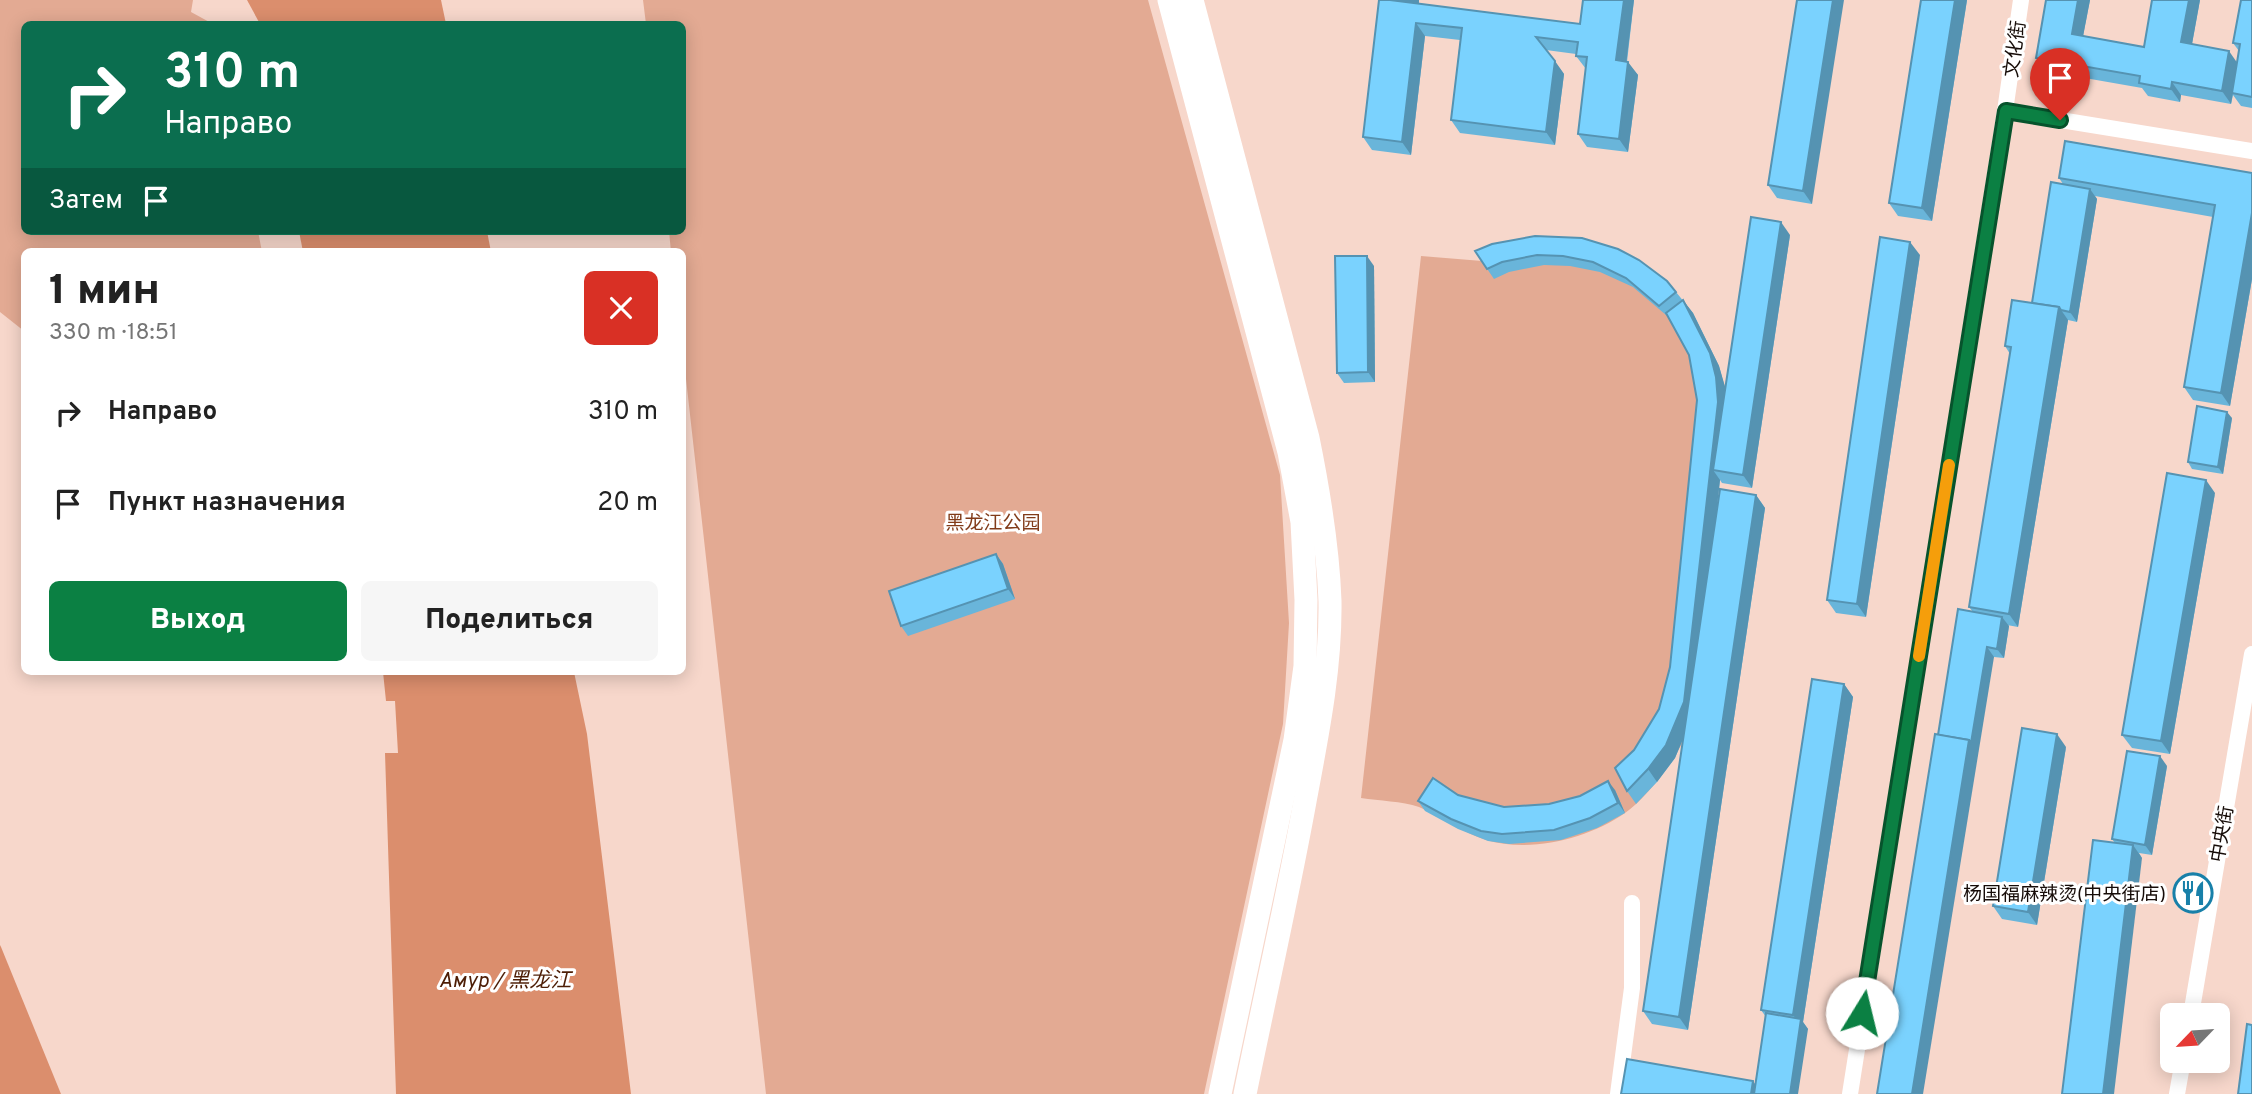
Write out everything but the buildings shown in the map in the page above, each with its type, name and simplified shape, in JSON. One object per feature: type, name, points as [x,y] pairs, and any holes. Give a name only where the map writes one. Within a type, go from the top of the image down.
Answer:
[{"type":"street","points":[[1168,0],[1289,452],[1302,522],[1306,600],[1305,666],[1295,740],[1220,1094]]},
{"type":"street","points":[[1192,0],[1308,438],[1323,509],[1329,601],[1328,654],[1321,715],[1245,1094]]},
{"type":"street","name":"文化街","points":[[1850,1094],[2006,111],[2021,0]]},
{"type":"street","points":[[2006,111],[2252,151]]},
{"type":"street","name":"中央街","points":[[2193,1003],[2252,654]]},
{"type":"street","points":[[1618,1094],[1632,988],[1632,903]]},
{"type":"street","points":[[2177,1094],[2181,1073]]},
{"type":"green space","points":[[0,0],[193,0],[191,12],[208,21],[21,21],[21,235],[259,235],[261,248],[21,248],[21,329],[0,312]]},
{"type":"green space","name":"黑龙江公园","points":[[643,0],[1148,0],[1280,475],[1289,623],[1283,724],[1204,1094],[766,1094],[686,379],[686,248],[671,248],[669,235],[686,235],[686,21],[646,21]]},
{"type":"green space","points":[[1519,249],[1673,291],[1692,313],[1719,366],[1685,738],[1659,779],[1642,799],[1625,813],[1594,830],[1576,836],[1521,845],[1486,840],[1419,807],[1361,798],[1421,256],[1482,261]]},
{"type":"water","points":[[247,0],[441,0],[445,21],[258,21]]},
{"type":"water","points":[[300,235],[488,235],[490,248],[302,248]]},
{"type":"water","name":"Амур / 黑龙江","points":[[383,675],[575,675],[587,734],[631,1094],[396,1094],[385,753],[398,753],[395,701],[386,701]]},
{"type":"water","points":[[0,945],[1,947],[61,1094],[0,1094]]},
{"type":"slow traffic","points":[[1919,656],[1949,465]]},
{"type":"place","name":"杨国福麻辣烫(中央街店)","points":[[2193,893]]},
{"type":"route","points":[[1862,1013],[2006,111],[2060,120]]}]
